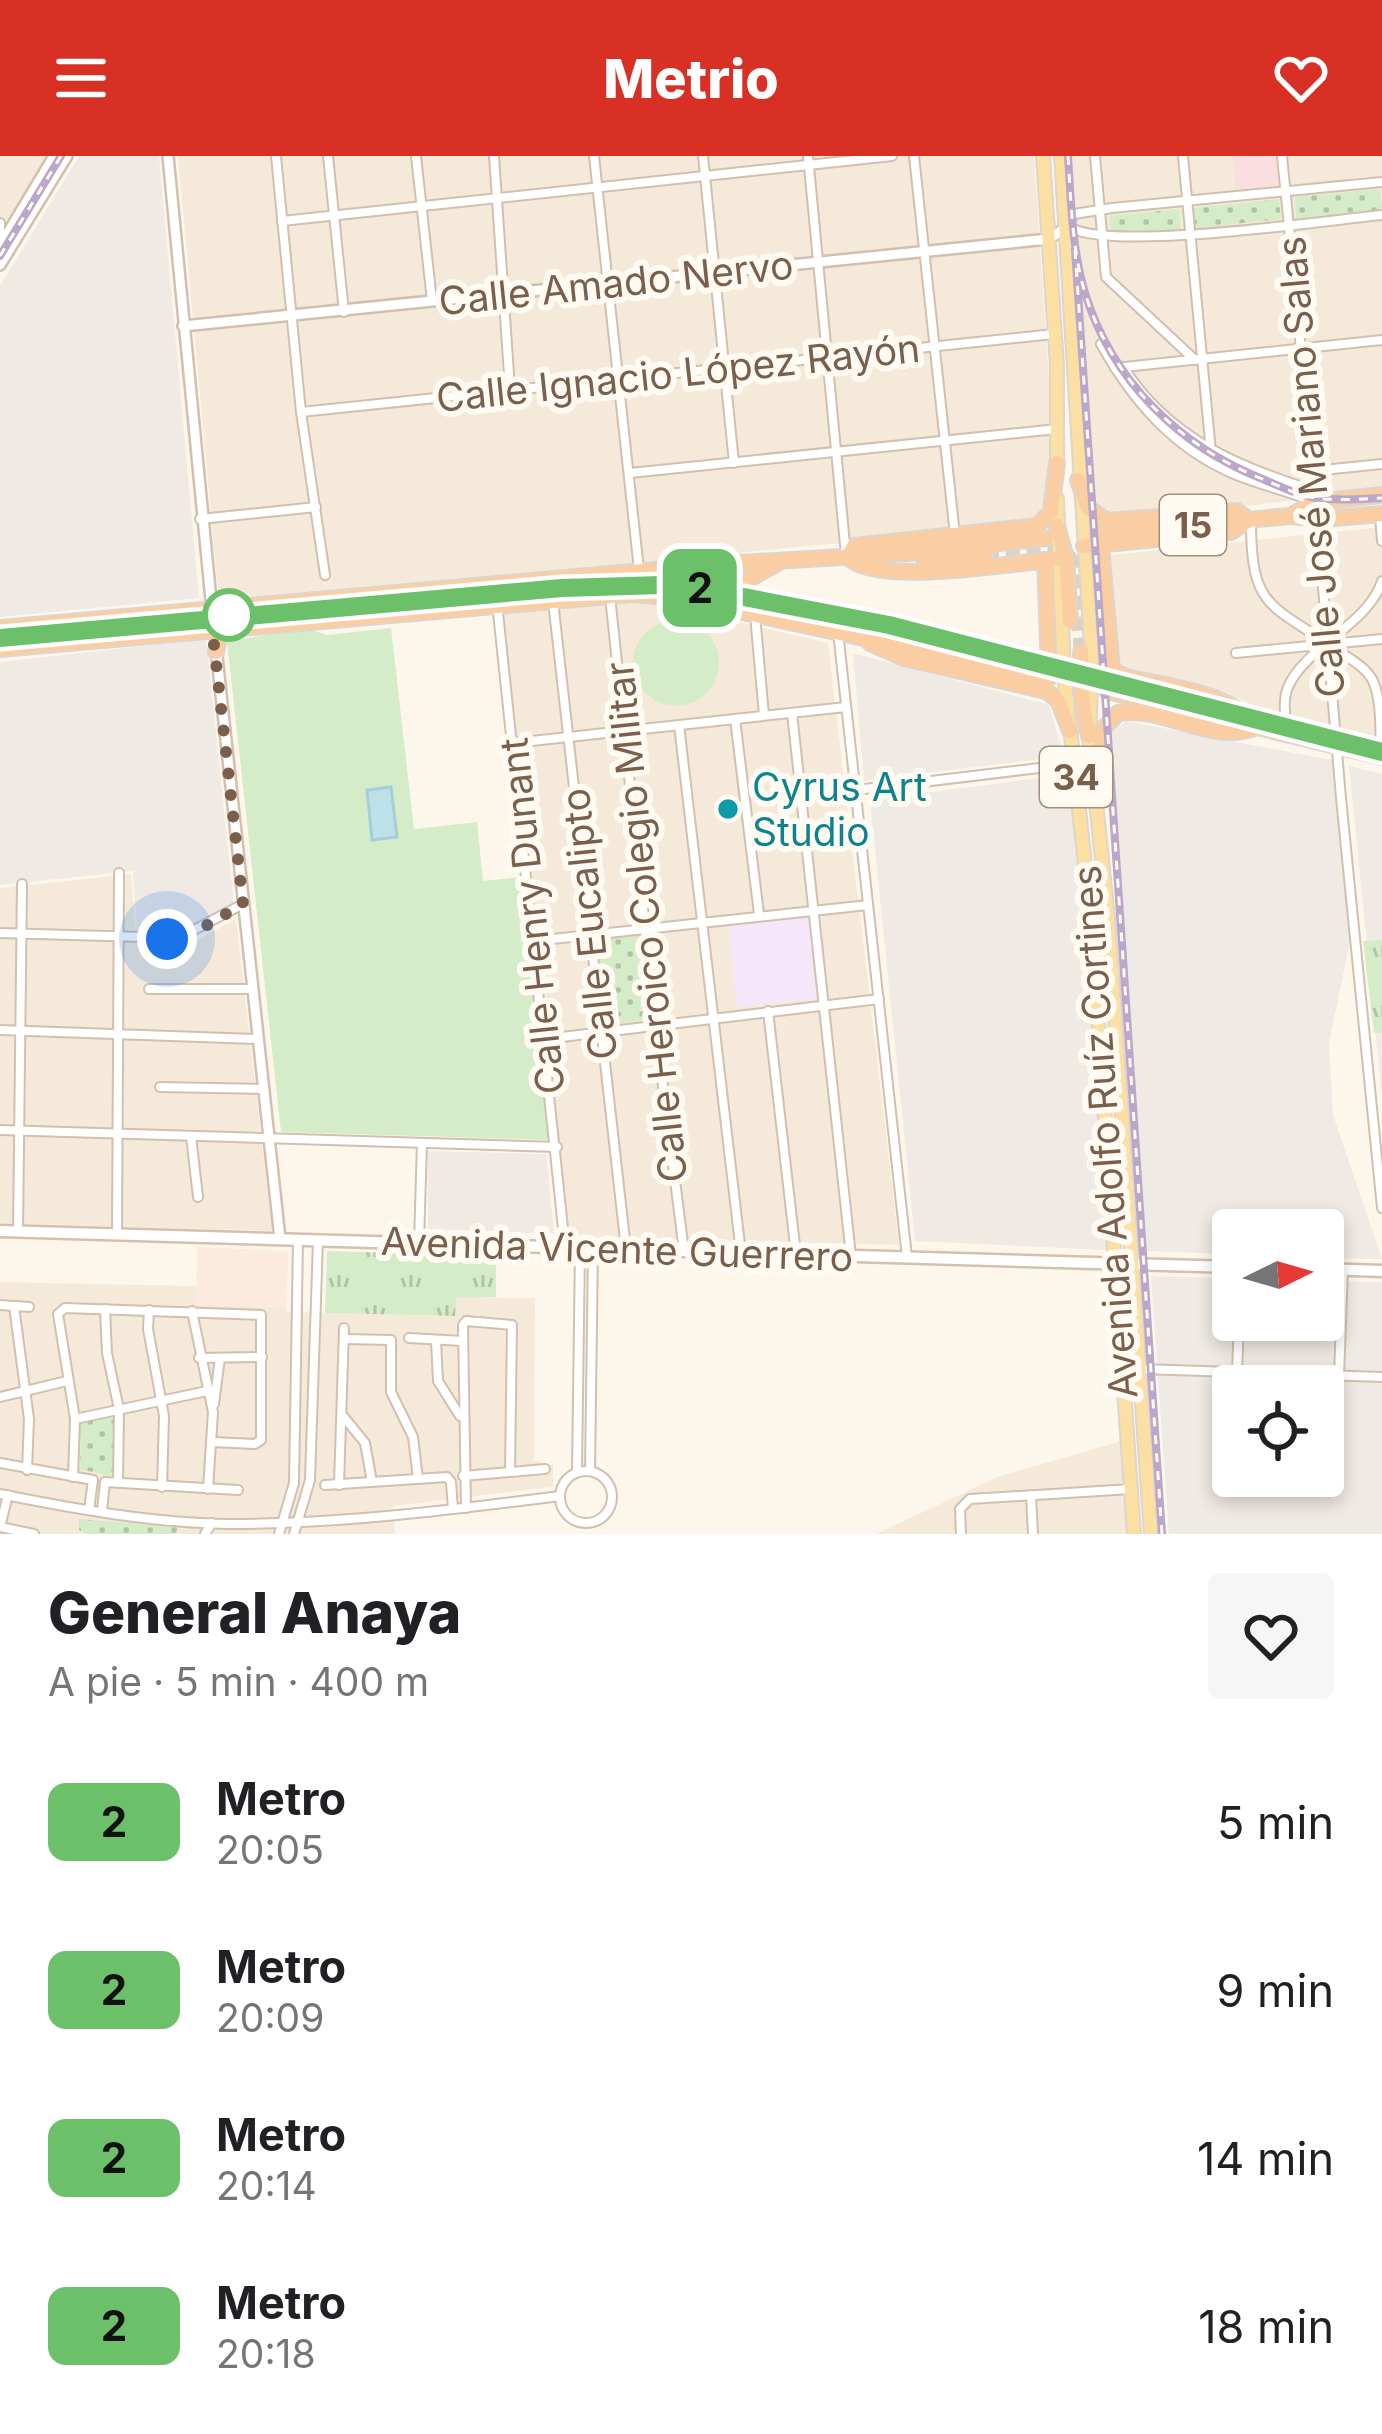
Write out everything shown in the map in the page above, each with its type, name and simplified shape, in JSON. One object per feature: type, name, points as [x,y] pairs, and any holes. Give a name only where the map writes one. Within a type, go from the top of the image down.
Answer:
[{"type":"highway","points":[[847,557],[854,547],[1028,529],[1045,521],[1051,512],[1057,464]]},
{"type":"highway","points":[[1078,480],[1090,511],[1107,521],[1237,511],[1250,520],[1232,532],[1084,546]]},
{"type":"highway","name":"15","points":[[1250,520],[1290,516],[1316,504],[1382,494]]},
{"type":"highway","name":"15","points":[[1316,504],[1381,514]]},
{"type":"highway","points":[[8,631],[639,571],[909,553],[1052,532],[1066,558],[1070,621]]},
{"type":"highway","points":[[1099,541],[1112,670],[1228,701],[1257,727]]},
{"type":"highway","points":[[909,553],[937,560],[985,556]]},
{"type":"highway","points":[[0,649],[610,593],[678,598],[855,634],[910,636],[1054,673],[1051,560],[910,573],[860,566],[847,557]]},
{"type":"highway","points":[[755,614],[740,597],[739,585],[786,560]]},
{"type":"highway","points":[[216,652],[221,635],[238,626]]},
{"type":"highway","points":[[8,631],[48,636],[60,643]]},
{"type":"highway","points":[[855,634],[904,658],[1052,693],[1070,731]]},
{"type":"highway","points":[[1081,652],[1089,736]]},
{"type":"highway","points":[[1107,686],[1153,694],[1166,704],[1382,757]]},
{"type":"highway","points":[[1097,797],[1102,730],[1118,713],[1138,712],[1233,734],[1257,727]]},
{"type":"main road","points":[[1043,156],[1057,428],[1051,560]]},
{"type":"main road","name":"Avenida Adolfo Ruíz Cortines","points":[[1060,156],[1092,662],[1089,736],[1150,1534]]},
{"type":"main road","name":"Avenida Adolfo Ruíz Cortines","points":[[1054,673],[1070,731],[1091,919],[1134,1534]]},
{"type":"main road","name":"Avenida Vicente Guerrero","points":[[0,1232],[1212,1266]]},
{"type":"main road","points":[[1344,1270],[1382,1271]]},
{"type":"street","points":[[3,242],[54,156]]},
{"type":"street","points":[[3,242],[67,156]]},
{"type":"street","points":[[168,156],[200,519],[280,1239]]},
{"type":"street","points":[[276,156],[301,412],[325,574]]},
{"type":"street","points":[[328,156],[344,312]]},
{"type":"street","points":[[416,156],[432,302]]},
{"type":"street","points":[[494,156],[510,389]]},
{"type":"street","points":[[594,156],[639,571]]},
{"type":"street","points":[[703,156],[734,463]]},
{"type":"street","points":[[282,221],[705,177],[808,161],[892,156]]},
{"type":"street","points":[[914,156],[955,536]]},
{"type":"street","points":[[1095,156],[1104,271],[1110,283],[1198,359]]},
{"type":"street","points":[[1183,156],[1198,359],[1211,452]]},
{"type":"street","name":"Calle José Mariano Salas","points":[[1282,156],[1382,1208]]},
{"type":"street","points":[[808,161],[847,557]]},
{"type":"street","points":[[1049,239],[1074,214],[1382,182]]},
{"type":"street","points":[[1066,226],[1076,233],[1102,237],[1382,215]]},
{"type":"street","points":[[0,223],[0,265]]},
{"type":"street","name":"Calle Amado Nervo","points":[[183,326],[1049,239]]},
{"type":"street","name":"Calle Ignacio López Rayón","points":[[301,412],[1055,334]]},
{"type":"street","points":[[1119,368],[1382,340]]},
{"type":"street","points":[[1101,344],[1151,417],[1194,453],[1236,475],[1316,504]]},
{"type":"street","points":[[1119,368],[1166,418],[1211,452],[1316,504]]},
{"type":"street","points":[[630,473],[1057,428]]},
{"type":"street","points":[[1313,470],[1382,464]]},
{"type":"street","points":[[200,519],[316,506]]},
{"type":"street","points":[[1381,514],[1382,541]]},
{"type":"street","points":[[1250,520],[1254,576],[1263,595],[1373,680],[1382,757]]},
{"type":"street","points":[[1288,735],[1288,687],[1371,602],[1382,581]]},
{"type":"street","name":"Calle Henry Dunant","points":[[495,584],[565,1248]]},
{"type":"street","name":"Calle Heroico Colegio Militar","points":[[610,593],[683,1251]]},
{"type":"street","name":"Calle Eucalipto","points":[[553,598],[626,1249]]},
{"type":"street","points":[[755,614],[764,716]]},
{"type":"street","points":[[837,631],[907,1258]]},
{"type":"street","points":[[1236,653],[1382,639]]},
{"type":"street","points":[[512,743],[846,706]]},
{"type":"street","points":[[792,712],[851,1256]]},
{"type":"street","points":[[735,719],[759,914]]},
{"type":"street","points":[[679,725],[741,1253]]},
{"type":"street","points":[[855,790],[1074,764]]},
{"type":"street","points":[[117,1235],[119,873]]},
{"type":"street","points":[[18,1232],[22,884]]},
{"type":"street","points":[[0,932],[183,938],[243,904]]},
{"type":"street","points":[[534,941],[868,905]]},
{"type":"street","points":[[149,988],[253,988]]},
{"type":"street","points":[[545,1039],[878,1000]]},
{"type":"street","points":[[768,1011],[796,1254]]},
{"type":"street","points":[[0,1030],[258,1039]]},
{"type":"street","points":[[160,1087],[263,1089]]},
{"type":"street","points":[[0,1130],[557,1147]]},
{"type":"street","points":[[191,1136],[198,1197]]},
{"type":"street","points":[[419,1243],[422,1143]]},
{"type":"street","points":[[279,1534],[293,1483],[298,1239]]},
{"type":"street","points":[[294,1534],[310,1480],[318,1240]]},
{"type":"street","points":[[587,1249],[590,1471]]},
{"type":"street","points":[[577,1472],[587,1249]]},
{"type":"street","points":[[0,1305],[29,1307]]},
{"type":"street","points":[[14,1306],[29,1419],[27,1470]]},
{"type":"street","points":[[73,1477],[75,1419],[58,1314],[65,1308],[256,1313],[263,1317],[262,1440],[255,1444],[212,1442]]},
{"type":"street","points":[[104,1309],[119,1409],[118,1483]]},
{"type":"street","points":[[149,1310],[148,1329],[162,1400],[161,1487]]},
{"type":"street","points":[[192,1311],[213,1412]]},
{"type":"street","points":[[461,1509],[466,1322],[512,1325],[510,1472]]},
{"type":"street","points":[[339,1484],[344,1333],[392,1340],[391,1392],[413,1438],[418,1479]]},
{"type":"street","points":[[409,1338],[463,1340]]},
{"type":"street","points":[[436,1341],[438,1381],[463,1419]]},
{"type":"street","points":[[297,1351],[314,1351]]},
{"type":"street","points":[[199,1358],[262,1358]]},
{"type":"street","points":[[208,1489],[220,1358]]},
{"type":"street","points":[[1138,1369],[1212,1372]]},
{"type":"street","points":[[1344,1376],[1382,1377]]},
{"type":"street","points":[[0,1397],[67,1381]]},
{"type":"street","points":[[75,1419],[207,1391]]},
{"type":"street","points":[[343,1416],[365,1443],[372,1482]]},
{"type":"street","points":[[0,1463],[93,1480],[89,1510]]},
{"type":"street","points":[[464,1475],[545,1469]]},
{"type":"street","points":[[590,1471],[610,1489],[611,1504],[602,1518],[587,1523],[572,1520],[562,1508],[564,1483],[577,1472],[590,1471]]},
{"type":"street","points":[[325,1485],[449,1479],[461,1509]]},
{"type":"street","points":[[102,1511],[105,1482],[238,1490]]},
{"type":"street","points":[[961,1534],[959,1514],[966,1501],[1131,1489]]},
{"type":"street","points":[[34,1534],[0,1527],[4,1494],[89,1510],[226,1524],[461,1509],[560,1496]]},
{"type":"street","points":[[1030,1495],[1033,1534]]},
{"type":"street","points":[[205,1534],[212,1523]]},
{"type":"street","points":[[219,1534],[226,1524]]},
{"type":"shaded area","points":[[0,156],[49,156],[0,235]]},
{"type":"shaded area","points":[[79,156],[159,156],[199,598],[0,617],[0,286]]},
{"type":"shaded area","points":[[178,156],[1034,156],[1052,422],[1050,500],[1045,516],[1022,526],[219,602]]},
{"type":"shaded area","points":[[1069,156],[1382,156],[1382,491],[1089,523]]},
{"type":"shaded area","points":[[1233,156],[1276,156],[1279,185],[1236,190]]},
{"type":"shaded area","points":[[1382,527],[1382,743],[1264,715],[1243,700],[1117,670],[1110,555]]},
{"type":"shaded area","points":[[653,602],[828,643],[899,1245],[566,1237],[492,612]]},
{"type":"shaded area","points":[[206,639],[234,905],[186,936],[137,937],[133,871],[0,885],[0,662]]},
{"type":"shaded area","points":[[853,653],[1049,705],[1064,756],[864,781]]},
{"type":"shaded area","points":[[1126,721],[1332,760],[1350,942],[1329,1042],[1333,1115],[1382,1259],[1344,1258],[1344,1209],[1212,1209],[1212,1253],[1145,1251],[1111,733]]},
{"type":"shaded area","points":[[1349,766],[1382,774],[1382,1097],[1356,835]]},
{"type":"shaded area","points":[[1070,774],[1108,1250],[915,1241],[870,800]]},
{"type":"shaded area","points":[[131,874],[137,946],[188,945],[236,919],[272,1231],[0,1223],[0,888]]},
{"type":"shaded area","points":[[808,916],[817,999],[737,1007],[728,925]]},
{"type":"shaded area","points":[[428,1151],[546,1154],[554,1234],[428,1229]]},
{"type":"shaded area","points":[[197,1247],[289,1251],[286,1307],[196,1305]]},
{"type":"shaded area","points":[[1151,1276],[1212,1277],[1212,1341],[1344,1341],[1344,1281],[1382,1282],[1382,1534],[1169,1534]]},
{"type":"shaded area","points":[[0,1282],[196,1286],[196,1305],[286,1307],[287,1312],[454,1316],[456,1297],[535,1298],[534,1461],[553,1465],[553,1487],[393,1506],[395,1534],[0,1534]]},
{"type":"shaded area","points":[[1125,1440],[1132,1534],[876,1534],[1000,1476]]},
{"type":"green space","points":[[1380,189],[1382,210],[1296,219],[1295,197]]},
{"type":"green space","points":[[1279,199],[1281,219],[1195,228],[1193,208]]},
{"type":"green space","points":[[1179,209],[1181,229],[1111,236],[1110,216]]},
{"type":"green space","points":[[676,620],[707,632],[719,663],[707,694],[676,706],[645,694],[633,663],[645,632]]},
{"type":"green space","points":[[391,628],[414,829],[477,822],[483,881],[521,877],[550,1140],[281,1132],[227,641],[309,629],[327,635]]},
{"type":"green space","points":[[643,931],[652,1019],[603,1026],[593,936]]},
{"type":"green space","points":[[1382,940],[1382,1033],[1374,1033],[1363,941]]},
{"type":"green space","points":[[327,1251],[496,1256],[496,1297],[456,1298],[455,1316],[325,1313]]},
{"type":"green space","points":[[111,1413],[116,1417],[113,1472],[110,1476],[80,1469],[81,1421]]},
{"type":"green space","points":[[79,1519],[179,1527],[175,1534],[87,1534],[79,1530]]},
{"type":"water","points":[[391,787],[397,837],[372,840],[367,790]]},
{"type":"tunnel","points":[[985,557],[1050,551],[1069,556],[1081,652]]},
{"type":"tunnel","points":[[1082,671],[1107,681]]},
{"type":"railway","points":[[0,256],[61,156]]},
{"type":"railway","points":[[1068,156],[1075,242],[1085,293],[1113,355],[1153,407],[1205,449],[1284,488],[1325,499],[1382,498]]},
{"type":"railway","points":[[1075,250],[1162,1534]]},
{"type":"metro line","name":"2","points":[[0,638],[562,588],[661,585],[889,625],[1382,752]]},
{"type":"place","name":"Cyrus Art Studio","points":[[728,809]]},
{"type":"route","points":[[167,939],[192,934],[243,904],[210,609],[229,615]]}]
